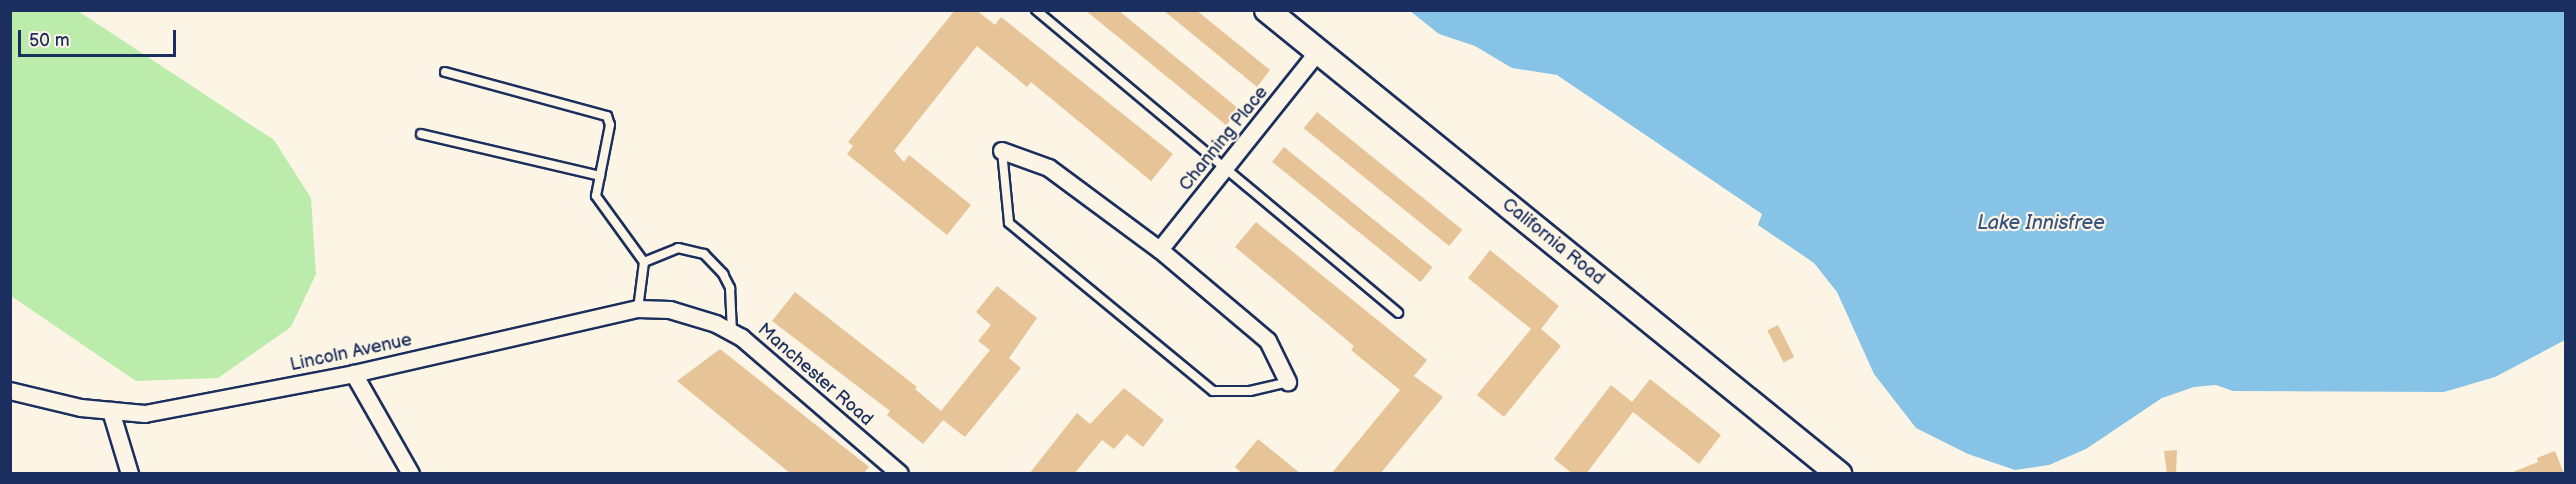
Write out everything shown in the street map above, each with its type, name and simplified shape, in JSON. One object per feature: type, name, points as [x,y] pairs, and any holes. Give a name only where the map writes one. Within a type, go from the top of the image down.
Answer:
[{"type":"main road","name":"California Road","points":[[1267,10],[1839,474]]},
{"type":"street","name":"Channing Place","points":[[1160,250],[1318,52]]},
{"type":"street","points":[[1002,151],[1049,168],[1160,250],[1268,341],[1288,382]]},
{"type":"street","name":"Lincoln Avenue","points":[[10,392],[81,408],[111,411],[163,411],[354,374],[638,309],[670,310],[698,318]]},
{"type":"street","name":"Manchester Road","points":[[698,318],[732,332],[900,474]]},
{"type":"street","points":[[354,374],[411,474]]},
{"type":"street","points":[[111,411],[130,474]]},
{"type":"lane","points":[[1036,10],[1224,170],[1398,313]]},
{"type":"lane","points":[[445,72],[600,111],[610,125],[596,196],[644,262],[638,309]]},
{"type":"lane","points":[[421,134],[600,176]]},
{"type":"lane","points":[[1002,151],[1009,223],[1213,391],[1250,392],[1288,382]]},
{"type":"lane","points":[[644,262],[678,248],[704,254],[723,274],[730,288],[732,332]]},
{"type":"green space","points":[[11,10],[78,11],[274,140],[311,198],[316,274],[291,327],[218,378],[136,381],[11,296]]},
{"type":"water","name":"Lake Innisfree","points":[[1410,11],[2565,11],[2565,340],[2495,377],[2444,392],[2233,391],[2216,385],[2194,387],[2162,398],[2086,449],[2049,465],[2015,470],[1968,454],[1916,428],[1874,374],[1837,292],[1814,263],[1758,225],[1762,214],[1557,75],[1512,68],[1475,46],[1439,34]]},
{"type":"building","points":[[955,10],[976,10],[995,25],[1001,17],[1173,154],[1151,181],[1031,82],[1027,87],[977,46],[894,151],[904,162],[909,155],[971,205],[947,235],[847,154],[853,146],[848,142]]},
{"type":"building","points":[[1085,10],[1118,10],[1239,109],[1226,125]]},
{"type":"building","points":[[1163,10],[1196,10],[1270,70],[1257,87]]},
{"type":"building","points":[[1317,112],[1462,230],[1449,246],[1304,128]]},
{"type":"building","points":[[1284,147],[1432,267],[1420,282],[1272,162]]},
{"type":"building","points":[[1256,222],[1427,360],[1414,376],[1443,397],[1380,474],[1331,474],[1400,390],[1351,350],[1354,346],[1235,247]]},
{"type":"building","points":[[1490,250],[1559,306],[1541,329],[1561,346],[1504,417],[1477,395],[1531,329],[1468,278]]},
{"type":"building","points":[[997,286],[1037,318],[1009,358],[1021,368],[965,437],[943,420],[923,444],[887,415],[890,411],[772,321],[795,292],[917,387],[915,389],[941,411],[990,350],[978,341],[991,325],[976,312]]},
{"type":"building","points":[[1778,325],[1794,357],[1784,363],[1767,330]]},
{"type":"building","points":[[720,349],[869,467],[863,474],[791,474],[677,381]]},
{"type":"building","points":[[1650,379],[1721,435],[1699,464],[1633,412],[1586,474],[1573,474],[1554,459],[1611,385],[1632,402]]},
{"type":"building","points":[[1124,388],[1164,420],[1143,447],[1127,434],[1114,449],[1102,440],[1074,474],[1029,474],[1077,413],[1090,424]]},
{"type":"building","points":[[1258,439],[1301,474],[1243,474],[1235,467]]},
{"type":"building","points":[[2177,450],[2176,474],[2167,474],[2164,451]]},
{"type":"building","points":[[2555,451],[2564,474],[2508,474],[2538,462],[2537,458]]}]
